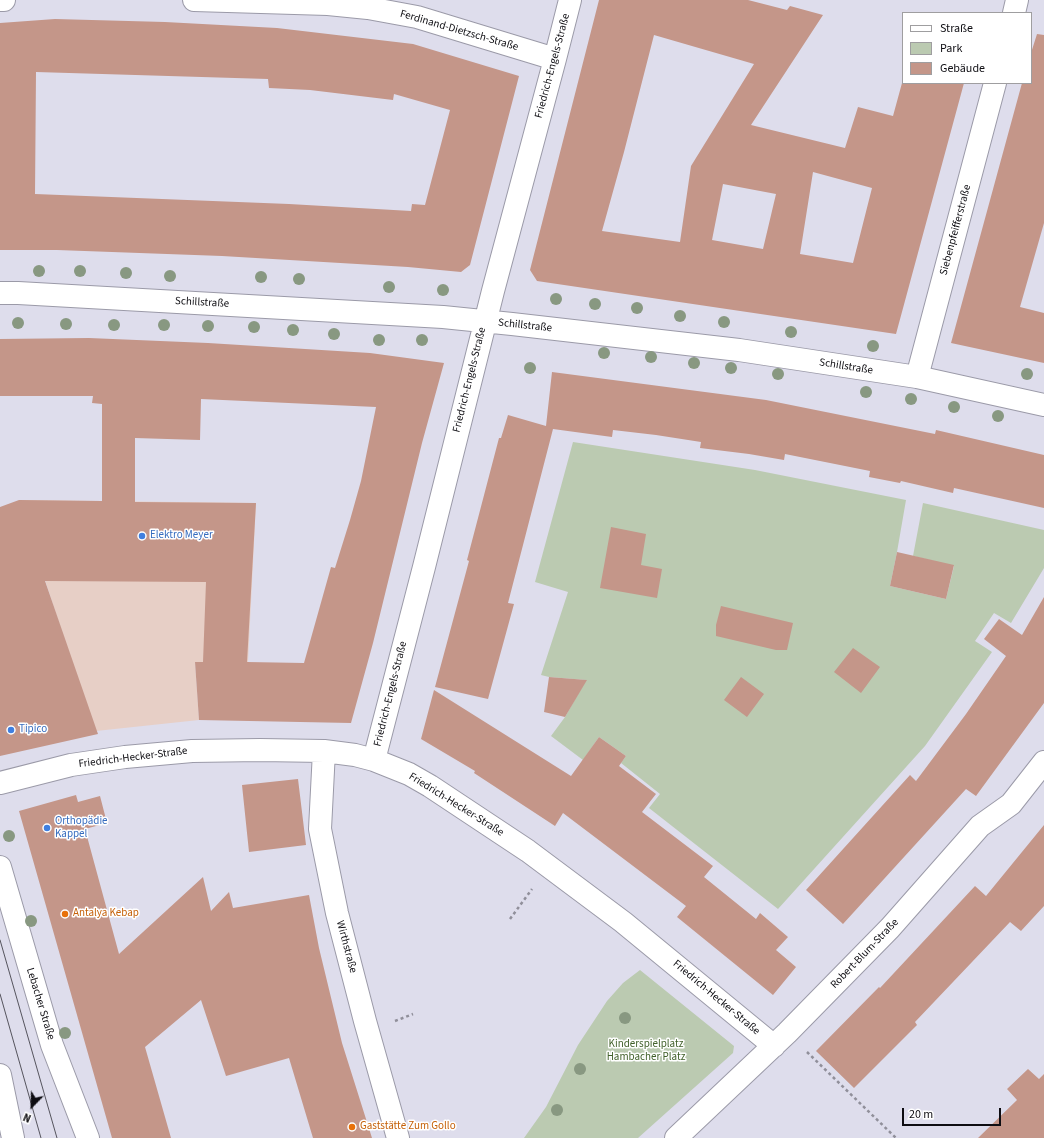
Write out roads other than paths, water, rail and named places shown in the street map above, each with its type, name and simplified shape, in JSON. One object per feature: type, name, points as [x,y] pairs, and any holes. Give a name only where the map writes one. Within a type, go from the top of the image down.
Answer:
[{"type":"street","name":"Ferdinand-Dietzsch-Straße","points":[[194,0],[328,4],[368,8],[417,17],[555,59]]},
{"type":"street","name":"Friedrich-Engels-Straße","points":[[374,760],[485,321],[570,0]]},
{"type":"street","points":[[1014,12],[1018,0]]},
{"type":"street","name":"Siebenpfeifferstraße","points":[[917,377],[995,84]]},
{"type":"street","name":"Schillstraße","points":[[0,293],[443,317],[485,321],[739,350],[917,377],[1044,405]]},
{"type":"street","name":"Friedrich-Hecker-Straße","points":[[0,783],[71,765],[118,758],[192,751],[324,751],[355,755],[374,760],[409,774],[430,786],[528,852],[623,922],[774,1046]]},
{"type":"street","name":"Wirthstraße","points":[[324,751],[320,829],[337,913],[365,1021],[398,1138]]},
{"type":"street","name":"Robert-Blum-Straße","points":[[676,1138],[774,1046],[890,928],[980,826],[1011,804],[1044,762]]},
{"type":"street","name":"Lebacher Straße","points":[[0,867],[52,1045],[88,1138]]},
{"type":"street","points":[[0,1075],[13,1138]]},
{"type":"tram line","points":[[0,940],[57,1138]]},
{"type":"tram line","points":[[0,994],[41,1138]]},
{"type":"place","name":"Elektro Meyer","points":[[142,536]]},
{"type":"place","name":"Tipico","points":[[11,730]]},
{"type":"place","name":"Orthopädie Kappel","points":[[47,828]]},
{"type":"place","name":"Antalya Kebap","points":[[65,914]]},
{"type":"place","name":"Gaststätte Zum Gollo","points":[[352,1127]]},
{"type":"park label","name":"Kinderspielplatz Hambacher Platz","points":[[646,1051]]}]
